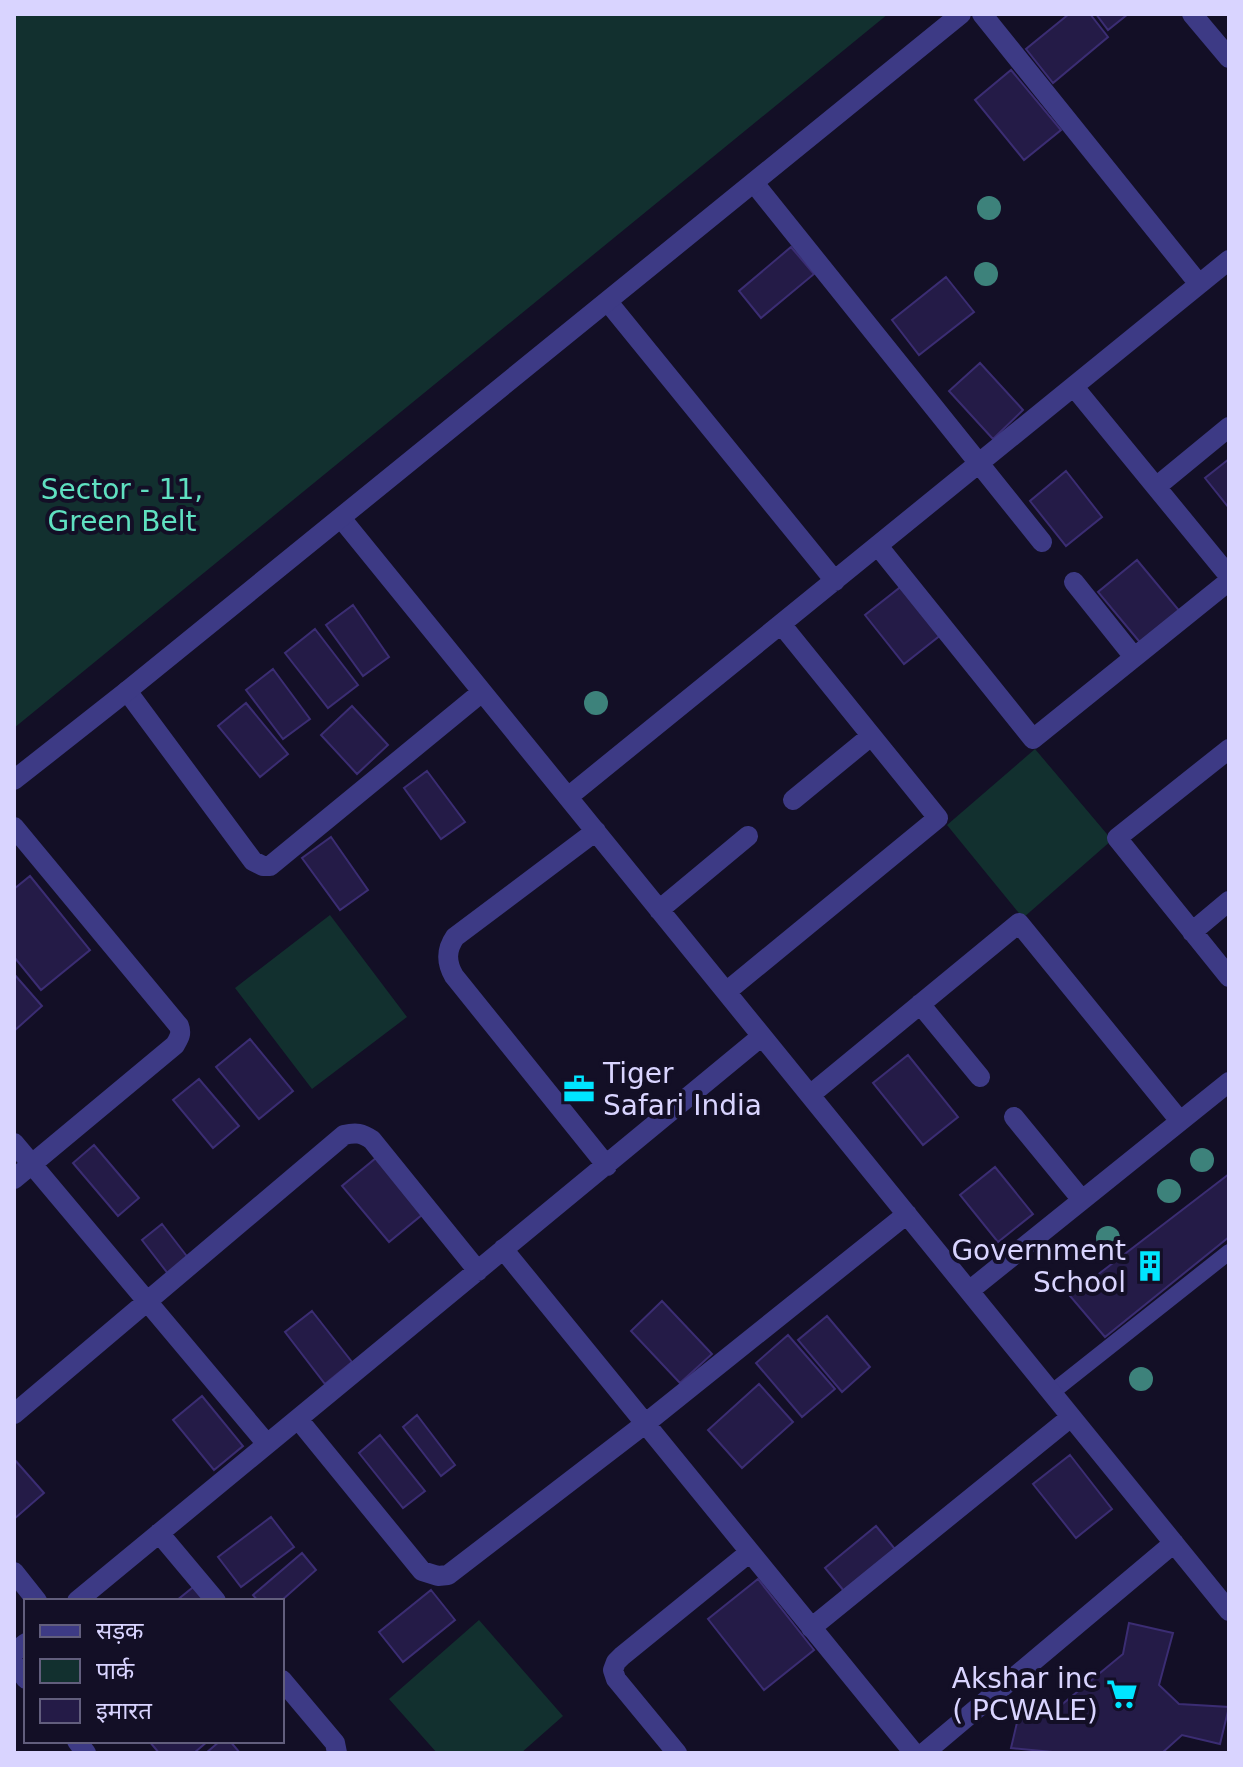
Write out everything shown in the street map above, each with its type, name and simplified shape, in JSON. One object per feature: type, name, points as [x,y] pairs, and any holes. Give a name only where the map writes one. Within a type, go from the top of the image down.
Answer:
[{"type":"street","points":[[14,780],[961,14]]},
{"type":"street","points":[[982,14],[1199,284]]},
{"type":"street","points":[[1192,14],[1229,58]]},
{"type":"street","points":[[754,183],[1042,542]]},
{"type":"street","points":[[568,797],[1229,260]]},
{"type":"street","points":[[608,302],[835,581]]},
{"type":"street","points":[[878,546],[1033,739],[1229,578],[1074,387]]},
{"type":"street","points":[[1156,487],[1229,427]]},
{"type":"street","points":[[341,518],[1229,1611]]},
{"type":"street","points":[[1074,582],[1134,657]]},
{"type":"street","points":[[726,992],[938,818],[781,624]]},
{"type":"street","points":[[127,691],[253,861],[263,866],[270,866],[482,692]]},
{"type":"street","points":[[793,800],[871,736]]},
{"type":"street","points":[[1229,749],[1117,838],[1229,977]]},
{"type":"street","points":[[14,827],[181,1031],[175,1045],[14,1179]]},
{"type":"street","points":[[596,831],[455,937],[448,955],[454,976],[607,1166]]},
{"type":"street","points":[[659,910],[748,836]]},
{"type":"street","points":[[1192,932],[1229,901]]},
{"type":"street","points":[[810,1095],[1019,923],[1180,1121]]},
{"type":"street","points":[[920,1004],[980,1077]]},
{"type":"street","points":[[79,1599],[762,1036]]},
{"type":"street","points":[[969,1291],[1229,1082]]},
{"type":"street","points":[[1014,1117],[1082,1200]]},
{"type":"street","points":[[14,1414],[344,1135],[363,1134],[372,1140],[478,1271]]},
{"type":"street","points":[[14,1143],[267,1444]]},
{"type":"street","points":[[298,1419],[422,1571],[438,1576],[448,1575],[646,1423],[907,1214]]},
{"type":"street","points":[[503,1249],[914,1753]]},
{"type":"street","points":[[811,1628],[1071,1417]]},
{"type":"street","points":[[159,1533],[214,1599]]},
{"type":"street","points":[[924,1753],[1174,1543]]},
{"type":"street","points":[[677,1753],[616,1679],[613,1670],[622,1656],[750,1552]]},
{"type":"street","points":[[14,1572],[35,1599]]},
{"type":"street","points":[[284,1682],[335,1743],[337,1753]]},
{"type":"lane","points":[[1051,1393],[1229,1252]]},
{"type":"green space","name":"Sector - 11, Green Belt","points":[[14,14],[888,14],[14,728]]},
{"type":"green space","points":[[1035,749],[1112,840],[1023,918],[947,825]]},
{"type":"green space","points":[[330,915],[407,1017],[312,1089],[235,988]]},
{"type":"green space","points":[[479,1620],[563,1716],[521,1753],[437,1753],[389,1699]]},
{"type":"building","points":[[1069,14],[1090,14],[1108,37],[1053,83],[1026,49]]},
{"type":"building","points":[[1096,14],[1128,14],[1108,30]]},
{"type":"building","points":[[1011,70],[1061,130],[1024,160],[975,100]]},
{"type":"building","points":[[791,247],[814,274],[761,318],[739,291]]},
{"type":"building","points":[[946,277],[974,312],[919,355],[892,320]]},
{"type":"building","points":[[980,363],[1023,410],[993,439],[949,391]]},
{"type":"building","points":[[1229,459],[1229,508],[1205,478]]},
{"type":"building","points":[[1066,471],[1102,517],[1066,546],[1030,501]]},
{"type":"building","points":[[1137,560],[1182,614],[1143,646],[1098,592]]},
{"type":"building","points":[[903,585],[942,634],[904,664],[865,615]]},
{"type":"building","points":[[353,605],[389,657],[363,676],[326,625]]},
{"type":"building","points":[[315,629],[358,685],[328,708],[285,653]]},
{"type":"building","points":[[273,669],[310,719],[283,739],[246,690]]},
{"type":"building","points":[[246,703],[288,754],[260,777],[218,726]]},
{"type":"building","points":[[352,706],[388,745],[357,774],[321,735]]},
{"type":"building","points":[[427,771],[465,822],[441,839],[404,788]]},
{"type":"building","points":[[331,837],[368,890],[340,910],[302,858]]},
{"type":"building","points":[[30,876],[90,950],[41,990],[14,957],[14,889]]},
{"type":"building","points":[[14,974],[42,1006],[14,1031]]},
{"type":"building","points":[[250,1039],[293,1091],[259,1119],[216,1067]]},
{"type":"building","points":[[908,1055],[958,1117],[923,1145],[873,1083]]},
{"type":"building","points":[[199,1079],[239,1126],[213,1148],[173,1100]]},
{"type":"building","points":[[94,1145],[139,1198],[118,1216],[73,1163]]},
{"type":"building","points":[[376,1158],[423,1214],[389,1242],[342,1186]]},
{"type":"building","points":[[995,1167],[1033,1214],[998,1242],[960,1195]]},
{"type":"building","name":"Government School","points":[[1229,1174],[1229,1237],[1105,1337],[1070,1296]]},
{"type":"building","points":[[162,1224],[189,1259],[169,1275],[142,1240]]},
{"type":"building","points":[[662,1301],[712,1354],[680,1383],[631,1331]]},
{"type":"building","points":[[312,1311],[352,1362],[325,1384],[285,1332]]},
{"type":"building","points":[[827,1316],[870,1367],[842,1392],[798,1340]]},
{"type":"building","points":[[788,1335],[835,1389],[802,1417],[756,1363]]},
{"type":"building","points":[[759,1384],[793,1422],[742,1468],[708,1430]]},
{"type":"building","points":[[202,1396],[243,1446],[214,1470],[173,1420]]},
{"type":"building","points":[[417,1415],[455,1465],[441,1476],[403,1427]]},
{"type":"building","points":[[380,1435],[425,1491],[403,1508],[359,1453]]},
{"type":"building","points":[[1070,1455],[1112,1509],[1076,1538],[1033,1484]]},
{"type":"building","points":[[14,1459],[44,1493],[14,1519]]},
{"type":"building","points":[[271,1517],[294,1547],[241,1587],[218,1557]]},
{"type":"building","points":[[876,1526],[895,1549],[844,1591],[825,1568]]},
{"type":"building","points":[[302,1553],[316,1570],[283,1599],[256,1599],[253,1595]]},
{"type":"building","points":[[758,1579],[814,1650],[764,1690],[708,1619]]},
{"type":"building","points":[[197,1584],[208,1599],[178,1599]]},
{"type":"building","points":[[431,1590],[455,1620],[403,1662],[379,1632]]},
{"type":"building","name":"Akshar inc ( PCWALE)","points":[[1129,1623],[1173,1633],[1159,1685],[1179,1704],[1229,1707],[1220,1744],[1182,1735],[1162,1753],[1063,1753],[1011,1748],[1019,1714],[1054,1711],[1123,1654]]},
{"type":"building","points":[[151,1743],[206,1743],[194,1753],[159,1753]]},
{"type":"building","points":[[218,1743],[232,1743],[240,1753],[206,1753]]},
{"type":"place","name":"Tiger Safari India","points":[[579,1089]]},
{"type":"place","name":"Government School","points":[[1150,1266]]},
{"type":"place","name":"Akshar inc ( PCWALE)","points":[[1122,1694]]}]
